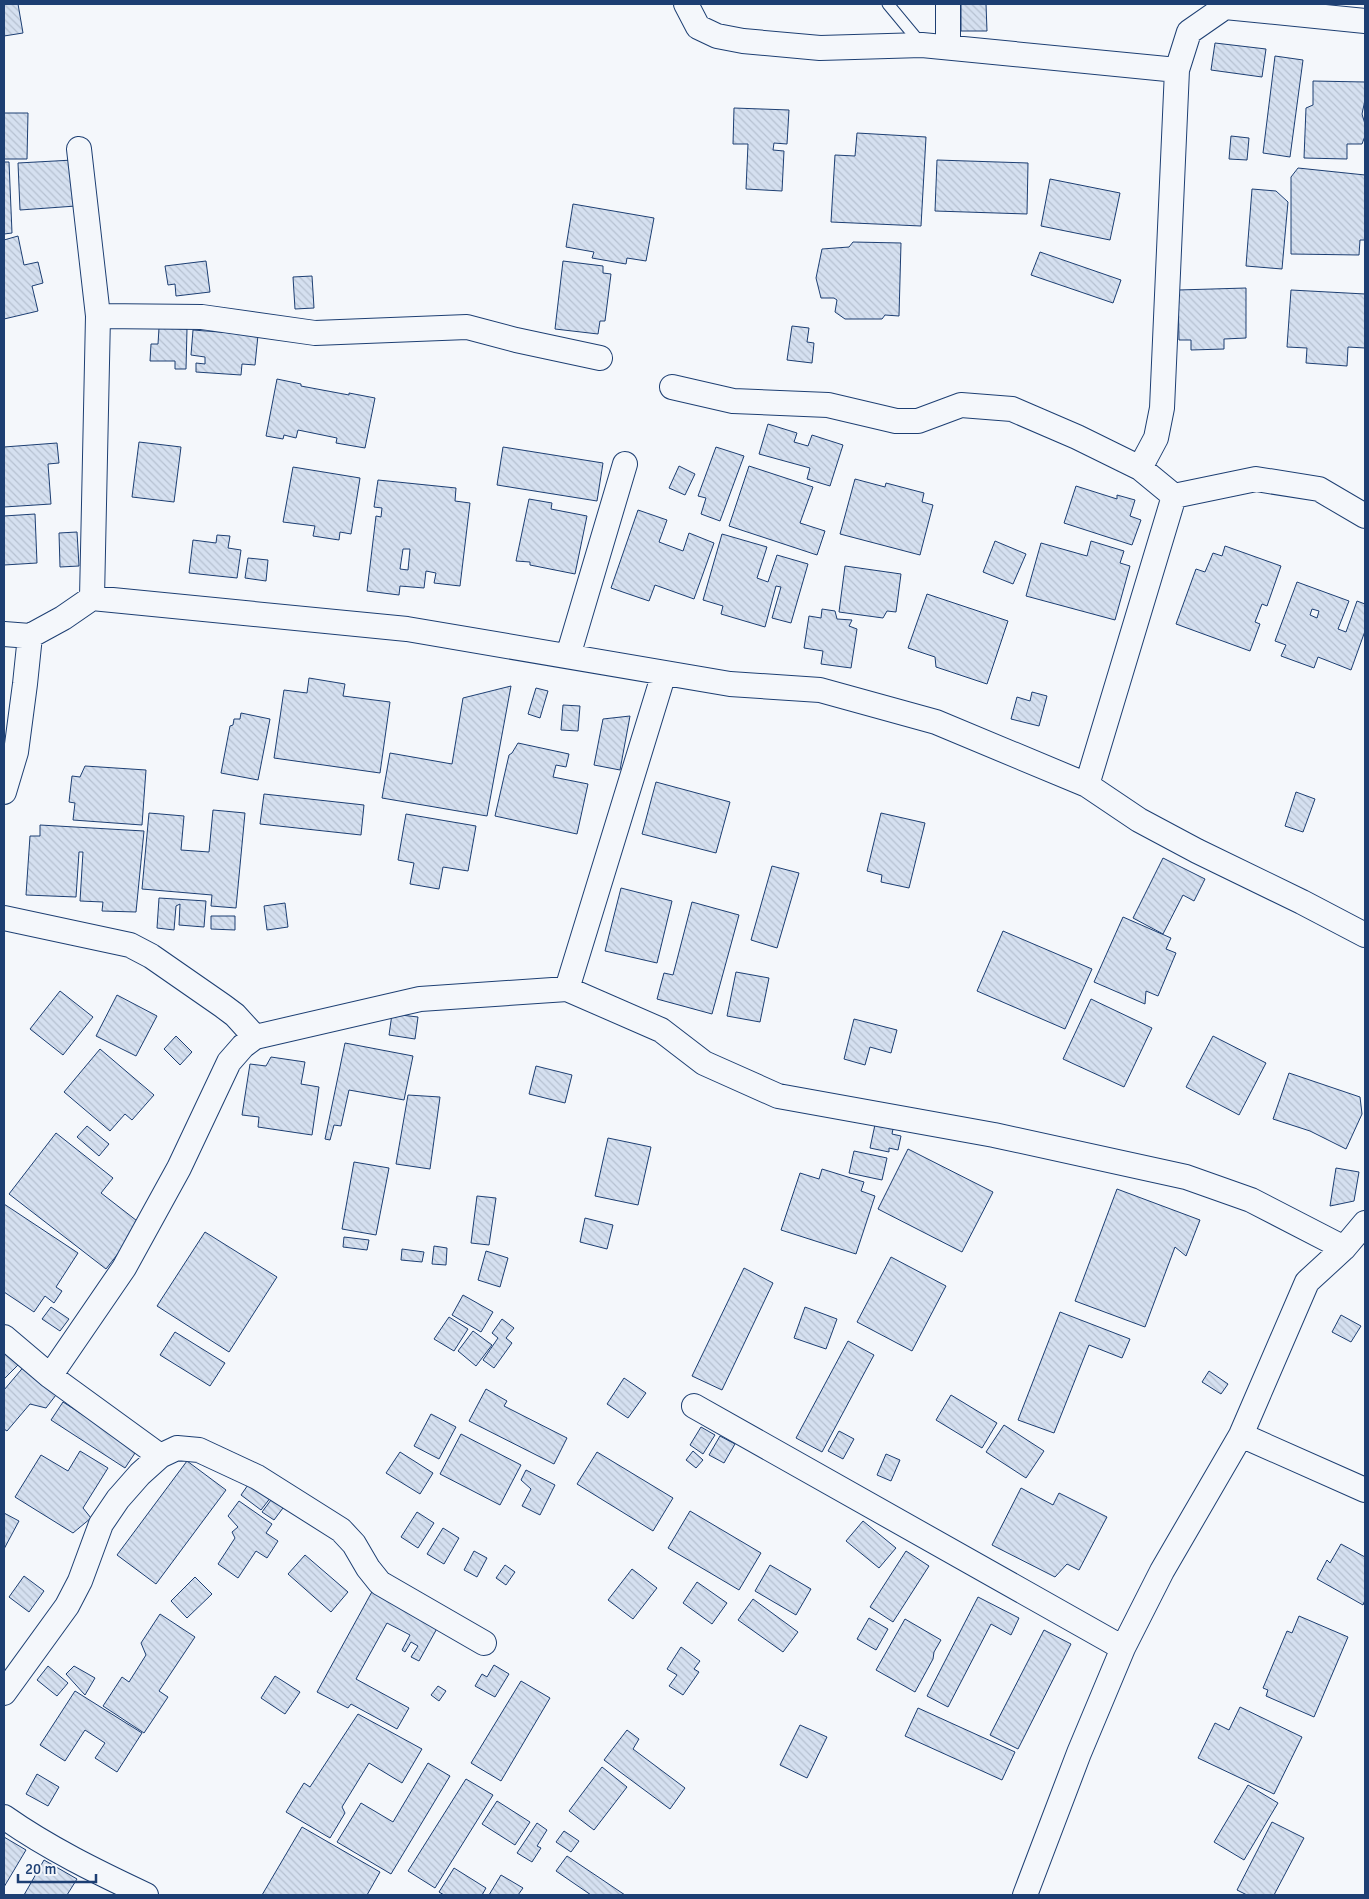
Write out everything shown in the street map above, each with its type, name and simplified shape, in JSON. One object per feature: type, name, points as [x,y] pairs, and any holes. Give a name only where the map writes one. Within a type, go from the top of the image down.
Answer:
[{"type":"street","points":[[686,4],[698,27],[717,36],[743,41],[820,48],[922,45],[1177,70]]},
{"type":"street","points":[[948,4],[948,47]]},
{"type":"street","points":[[1140,468],[1156,438],[1162,408],[1177,70],[1190,32],[1225,5],[1365,21]]},
{"type":"street","points":[[79,148],[98,316],[92,598]]},
{"type":"street","points":[[98,316],[202,318],[315,333],[468,327],[516,340],[600,358]]},
{"type":"street","points":[[672,387],[733,401],[828,405],[896,421],[918,421],[961,405],[1012,409],[1077,437],[1140,468],[1174,496]]},
{"type":"street","points":[[568,656],[625,464]]},
{"type":"street","points":[[1174,496],[1256,479],[1320,489],[1365,516]]},
{"type":"street","points":[[1087,785],[1174,496]]},
{"type":"street","points":[[4,634],[30,636],[63,618],[92,598],[407,629],[730,684],[820,690],[936,722],[1087,785],[1140,820],[1365,936]]},
{"type":"street","points":[[4,792],[16,752],[30,636]]},
{"type":"street","points":[[567,990],[664,673]]},
{"type":"street","points":[[4,918],[130,945],[151,956],[223,1006],[235,1015],[255,1037]]},
{"type":"street","points":[[50,1376],[124,1268],[179,1168],[229,1062],[242,1046],[255,1037],[420,999],[567,990],[662,1030],[704,1063],[778,1096],[994,1135],[1186,1177],[1251,1200],[1344,1248]]},
{"type":"street","points":[[1025,1895],[1079,1753],[1123,1648],[1162,1571],[1242,1435],[1307,1282],[1344,1248],[1365,1223]]},
{"type":"street","points":[[4,1337],[50,1376],[160,1456]]},
{"type":"street","points":[[694,1406],[1123,1648]]},
{"type":"street","points":[[1242,1435],[1365,1490]]},
{"type":"street","points":[[4,1693],[67,1606],[80,1582],[101,1524],[118,1499],[140,1474],[160,1456],[177,1448],[199,1450],[257,1477],[341,1530],[354,1544],[368,1568],[380,1583],[484,1643]]},
{"type":"street","points":[[4,1817],[19,1828],[101,1874],[146,1895]]},
{"type":"lane","points":[[888,4],[922,45]]},
{"type":"building","points":[[4,4],[18,4],[23,33],[4,36]]},
{"type":"building","points":[[961,4],[986,4],[987,31],[961,31]]},
{"type":"building","points":[[1215,43],[1266,49],[1262,77],[1211,70]]},
{"type":"building","points":[[1275,56],[1303,60],[1290,157],[1263,153]]},
{"type":"building","points":[[1313,81],[1365,82],[1365,100],[1362,114],[1365,124],[1365,136],[1362,144],[1347,144],[1347,159],[1304,158],[1306,108],[1313,105]]},
{"type":"building","points":[[734,108],[789,110],[787,144],[774,143],[773,150],[784,151],[782,191],[746,189],[748,144],[733,144]]},
{"type":"building","points":[[4,113],[28,113],[27,159],[4,159]]},
{"type":"building","points":[[857,133],[926,137],[921,226],[831,222],[835,155],[855,156]]},
{"type":"building","points":[[1231,136],[1249,138],[1247,160],[1229,159]]},
{"type":"building","points":[[73,160],[76,206],[20,210],[18,163]]},
{"type":"building","points":[[937,160],[1028,163],[1027,214],[935,211]]},
{"type":"building","points":[[4,162],[9,162],[12,233],[4,234]]},
{"type":"building","points":[[1298,168],[1365,175],[1365,240],[1360,240],[1359,255],[1291,254],[1291,177]]},
{"type":"building","points":[[1050,179],[1120,193],[1110,240],[1041,226]]},
{"type":"building","points":[[1252,189],[1276,191],[1288,202],[1282,269],[1246,266]]},
{"type":"building","points":[[573,204],[654,218],[646,261],[627,258],[626,264],[592,258],[594,252],[566,247]]},
{"type":"building","points":[[18,236],[24,265],[38,262],[43,283],[32,286],[38,311],[4,319],[4,240]]},
{"type":"building","points":[[853,242],[901,243],[899,316],[885,315],[882,319],[845,319],[835,312],[837,300],[834,298],[821,298],[816,278],[822,249],[849,247]]},
{"type":"building","points":[[1040,252],[1121,280],[1113,303],[1031,275]]},
{"type":"building","points":[[206,261],[210,292],[176,296],[175,284],[168,285],[165,266]]},
{"type":"building","points":[[563,261],[603,266],[603,273],[611,274],[605,321],[600,321],[598,334],[555,329]]},
{"type":"building","points":[[312,276],[314,308],[295,309],[293,277]]},
{"type":"building","points":[[1246,288],[1246,338],[1224,339],[1224,349],[1191,350],[1191,340],[1179,340],[1178,290]]},
{"type":"building","points":[[1291,290],[1365,294],[1365,348],[1348,347],[1347,366],[1306,363],[1307,348],[1287,347]]},
{"type":"building","points":[[792,326],[809,328],[807,342],[814,343],[812,363],[787,360]]},
{"type":"building","points":[[159,328],[187,329],[186,369],[175,369],[175,361],[150,361],[151,344],[158,344]]},
{"type":"building","points":[[193,330],[258,335],[255,365],[242,364],[241,375],[196,372],[196,363],[205,364],[205,357],[191,355]]},
{"type":"building","points":[[277,379],[301,384],[301,386],[375,398],[365,448],[336,443],[337,438],[298,430],[296,438],[284,435],[283,439],[266,436]]},
{"type":"building","points":[[768,424],[797,433],[794,442],[808,446],[812,435],[843,445],[830,486],[807,479],[810,468],[759,454]]},
{"type":"building","points":[[139,442],[181,447],[174,502],[132,497]]},
{"type":"building","points":[[57,443],[59,463],[48,464],[51,504],[4,507],[4,447]]},
{"type":"building","points":[[503,447],[603,463],[597,501],[497,485]]},
{"type":"building","points":[[716,447],[744,456],[720,521],[701,514],[706,498],[698,496]]},
{"type":"building","points":[[679,466],[695,474],[685,495],[669,488]]},
{"type":"building","points":[[749,466],[813,487],[800,523],[825,531],[817,555],[729,526]]},
{"type":"building","points":[[293,467],[360,478],[351,534],[340,532],[339,540],[313,536],[315,526],[283,522]]},
{"type":"building","points":[[855,479],[885,487],[886,483],[924,493],[922,502],[933,505],[920,555],[840,534]]},
{"type":"building","points":[[378,480],[456,488],[455,501],[470,503],[460,586],[434,583],[436,573],[426,571],[424,588],[400,586],[399,595],[367,591],[376,516],[381,517],[382,508],[374,507]],"holes":[[[403,549],[410,549],[408,570],[400,569]]]},
{"type":"building","points":[[1076,486],[1117,499],[1117,495],[1135,500],[1130,516],[1141,520],[1132,545],[1064,523]]},
{"type":"building","points":[[529,499],[552,503],[551,509],[587,516],[575,574],[530,565],[530,562],[516,561]]},
{"type":"building","points":[[638,510],[667,520],[659,542],[683,551],[689,533],[714,543],[694,599],[655,585],[649,601],[611,588]]},
{"type":"building","points":[[35,514],[37,563],[4,565],[4,516]]},
{"type":"building","points":[[77,532],[79,566],[60,567],[59,533]]},
{"type":"building","points":[[722,534],[767,547],[757,578],[768,582],[777,555],[808,564],[791,623],[772,618],[781,587],[776,586],[765,627],[721,614],[723,606],[703,600]]},
{"type":"building","points":[[217,535],[230,536],[228,548],[241,550],[237,578],[189,573],[193,540],[216,543]]},
{"type":"building","points":[[995,541],[1026,554],[1013,584],[983,572]]},
{"type":"building","points":[[1091,541],[1124,551],[1120,563],[1130,566],[1115,620],[1026,596],[1041,543],[1087,556]]},
{"type":"building","points":[[1225,546],[1281,566],[1267,606],[1262,604],[1255,622],[1260,624],[1250,651],[1176,624],[1196,569],[1205,572],[1213,553],[1222,556]]},
{"type":"building","points":[[248,558],[268,560],[266,581],[245,578]]},
{"type":"building","points":[[845,566],[901,574],[896,612],[887,611],[883,618],[839,612]]},
{"type":"building","points":[[1297,582],[1349,601],[1338,629],[1346,632],[1357,601],[1365,604],[1365,631],[1351,670],[1318,657],[1314,668],[1281,656],[1286,645],[1275,641]],"holes":[[[1312,609],[1319,611],[1317,618],[1310,615]]]},
{"type":"building","points":[[927,594],[1008,621],[987,684],[936,667],[935,657],[908,648]]},
{"type":"building","points":[[822,609],[835,611],[837,619],[852,620],[849,626],[857,629],[851,668],[821,664],[823,651],[804,648],[809,616],[821,618]]},
{"type":"building","points":[[309,678],[345,684],[343,696],[390,702],[380,773],[274,758],[284,690],[307,693]]},
{"type":"building","points":[[511,686],[487,816],[382,798],[390,753],[452,764],[463,698]]},
{"type":"building","points":[[536,688],[548,691],[540,718],[528,714]]},
{"type":"building","points":[[1032,692],[1047,696],[1039,726],[1011,719],[1017,697],[1030,701]]},
{"type":"building","points":[[563,705],[580,706],[578,731],[561,730]]},
{"type":"building","points":[[241,713],[270,719],[258,780],[221,773],[230,726],[233,725],[234,719],[240,719]]},
{"type":"building","points":[[630,716],[620,770],[594,765],[603,719]]},
{"type":"building","points":[[518,743],[569,754],[566,767],[556,765],[553,777],[588,784],[577,834],[495,816],[509,755]]},
{"type":"building","points":[[85,766],[146,770],[142,825],[73,820],[75,803],[69,802],[72,776],[80,777]]},
{"type":"building","points":[[656,782],[730,802],[716,853],[642,834]]},
{"type":"building","points":[[1296,792],[1315,799],[1303,832],[1285,826]]},
{"type":"building","points":[[264,794],[364,805],[361,835],[260,824]]},
{"type":"building","points":[[213,810],[245,813],[236,908],[211,906],[212,895],[142,889],[149,813],[184,816],[181,850],[209,852]]},
{"type":"building","points":[[881,813],[925,823],[909,888],[881,882],[882,875],[867,871]]},
{"type":"building","points":[[406,814],[476,826],[468,871],[443,867],[439,889],[410,884],[414,863],[398,860]]},
{"type":"building","points":[[40,825],[144,831],[136,912],[102,911],[103,902],[80,901],[83,852],[79,852],[76,897],[26,895],[30,836],[40,836]]},
{"type":"building","points":[[1163,858],[1205,879],[1194,901],[1183,895],[1163,934],[1133,918]]},
{"type":"building","points":[[772,866],[799,873],[777,948],[751,940]]},
{"type":"building","points":[[621,888],[672,901],[657,963],[605,951]]},
{"type":"building","points":[[159,898],[206,901],[204,927],[179,925],[180,904],[176,906],[174,930],[157,928]]},
{"type":"building","points":[[692,902],[739,915],[712,1014],[657,999],[664,973],[673,975]]},
{"type":"building","points":[[285,903],[288,927],[267,930],[264,906]]},
{"type":"building","points":[[211,916],[235,916],[235,930],[211,929]]},
{"type":"building","points":[[1123,917],[1171,938],[1166,949],[1176,953],[1158,996],[1146,991],[1145,1004],[1094,982]]},
{"type":"building","points":[[1003,931],[1092,969],[1065,1029],[977,991]]},
{"type":"building","points":[[736,972],[769,978],[760,1022],[727,1016]]},
{"type":"building","points":[[60,991],[93,1017],[63,1055],[30,1029]]},
{"type":"building","points":[[117,995],[157,1016],[136,1056],[96,1036]]},
{"type":"building","points":[[1091,999],[1152,1028],[1124,1087],[1063,1059]]},
{"type":"building","points":[[392,1014],[418,1017],[415,1039],[389,1035]]},
{"type":"building","points":[[854,1019],[897,1030],[891,1053],[870,1047],[865,1065],[844,1059]]},
{"type":"building","points":[[176,1036],[192,1052],[180,1065],[164,1049]]},
{"type":"building","points":[[1213,1036],[1266,1063],[1239,1115],[1186,1087]]},
{"type":"building","points":[[345,1043],[413,1056],[404,1100],[349,1090],[341,1126],[334,1125],[330,1140],[325,1139]]},
{"type":"building","points":[[100,1049],[154,1095],[132,1120],[125,1114],[110,1131],[64,1092]]},
{"type":"building","points":[[271,1057],[305,1062],[301,1084],[319,1087],[312,1135],[258,1127],[259,1117],[242,1115],[250,1064],[266,1066]]},
{"type":"building","points":[[536,1066],[572,1075],[565,1103],[529,1094]]},
{"type":"building","points":[[1289,1073],[1360,1097],[1362,1114],[1346,1149],[1310,1131],[1273,1119]]},
{"type":"building","points":[[408,1095],[440,1097],[430,1169],[396,1164]]},
{"type":"building","points":[[876,1120],[894,1124],[892,1134],[901,1136],[898,1150],[889,1148],[889,1152],[870,1148]]},
{"type":"building","points":[[87,1126],[109,1144],[99,1156],[77,1137]]},
{"type":"building","points":[[56,1133],[113,1178],[101,1193],[141,1224],[106,1269],[9,1194]]},
{"type":"building","points":[[608,1138],[651,1147],[638,1205],[595,1196]]},
{"type":"building","points":[[908,1149],[993,1192],[962,1252],[878,1209]]},
{"type":"building","points":[[854,1151],[887,1158],[882,1180],[849,1173]]},
{"type":"building","points":[[354,1162],[389,1168],[376,1235],[342,1229]]},
{"type":"building","points":[[1336,1168],[1359,1172],[1354,1201],[1330,1206]]},
{"type":"building","points":[[822,1169],[864,1182],[861,1191],[875,1196],[856,1254],[781,1230],[800,1173],[819,1179]]},
{"type":"building","points":[[1117,1189],[1200,1220],[1186,1256],[1175,1247],[1145,1327],[1075,1301]]},
{"type":"building","points":[[477,1196],[496,1198],[489,1245],[471,1243]]},
{"type":"building","points":[[4,1204],[78,1253],[56,1287],[62,1291],[54,1303],[45,1296],[34,1312],[4,1292]]},
{"type":"building","points":[[585,1218],[613,1225],[607,1249],[580,1242]]},
{"type":"building","points":[[205,1232],[277,1277],[229,1352],[157,1306]]},
{"type":"building","points":[[344,1237],[369,1240],[367,1250],[343,1247]]},
{"type":"building","points":[[434,1246],[447,1248],[446,1265],[432,1264]]},
{"type":"building","points":[[402,1249],[424,1252],[422,1262],[401,1260]]},
{"type":"building","points":[[486,1251],[508,1258],[500,1287],[478,1280]]},
{"type":"building","points":[[891,1257],[946,1286],[912,1351],[857,1322]]},
{"type":"building","points":[[744,1268],[773,1283],[722,1390],[692,1376]]},
{"type":"building","points":[[463,1295],[493,1312],[481,1332],[452,1315]]},
{"type":"building","points":[[51,1307],[69,1319],[60,1331],[42,1319]]},
{"type":"building","points":[[805,1307],[837,1319],[826,1349],[794,1338]]},
{"type":"building","points":[[1060,1312],[1130,1339],[1122,1358],[1089,1345],[1054,1433],[1018,1420]]},
{"type":"building","points":[[1341,1315],[1361,1326],[1351,1342],[1332,1332]]},
{"type":"building","points":[[449,1317],[468,1329],[454,1351],[434,1339]]},
{"type":"building","points":[[502,1319],[514,1328],[506,1338],[512,1343],[494,1368],[483,1360],[498,1338],[492,1333]]},
{"type":"building","points":[[473,1331],[492,1345],[476,1366],[458,1351]]},
{"type":"building","points":[[175,1332],[225,1363],[210,1386],[160,1355]]},
{"type":"building","points":[[848,1341],[874,1355],[822,1452],[796,1438]]},
{"type":"building","points":[[7,1351],[20,1363],[4,1379],[4,1354]]},
{"type":"building","points":[[26,1364],[59,1391],[46,1408],[30,1404],[7,1431],[4,1429],[4,1390]]},
{"type":"building","points":[[1209,1371],[1228,1384],[1221,1394],[1202,1382]]},
{"type":"building","points":[[624,1378],[646,1393],[628,1418],[607,1404]]},
{"type":"building","points":[[486,1389],[507,1401],[504,1406],[567,1438],[554,1464],[469,1421]]},
{"type":"building","points":[[951,1395],[997,1423],[982,1448],[936,1420]]},
{"type":"building","points":[[63,1402],[137,1450],[125,1468],[51,1420]]},
{"type":"building","points":[[431,1414],[456,1427],[439,1459],[414,1446]]},
{"type":"building","points":[[1004,1425],[1044,1451],[1026,1478],[986,1452]]},
{"type":"building","points":[[701,1427],[715,1435],[703,1454],[690,1445]]},
{"type":"building","points":[[839,1431],[854,1439],[843,1459],[828,1451]]},
{"type":"building","points":[[461,1434],[521,1465],[500,1505],[440,1474]]},
{"type":"building","points":[[720,1436],[735,1444],[724,1463],[709,1455]]},
{"type":"building","points":[[80,1451],[108,1468],[83,1508],[91,1518],[73,1533],[15,1497],[41,1455],[68,1471]]},
{"type":"building","points":[[693,1451],[703,1460],[696,1468],[686,1460]]},
{"type":"building","points":[[400,1452],[433,1473],[420,1494],[386,1473]]},
{"type":"building","points":[[597,1452],[673,1498],[653,1531],[577,1484]]},
{"type":"building","points":[[886,1454],[900,1460],[891,1481],[877,1475]]},
{"type":"building","points":[[187,1461],[226,1490],[156,1584],[117,1555]]},
{"type":"building","points":[[526,1470],[555,1485],[540,1515],[522,1506],[531,1489],[521,1480]]},
{"type":"building","points":[[250,1482],[271,1497],[261,1510],[241,1495]]},
{"type":"building","points":[[1021,1488],[1053,1505],[1059,1493],[1107,1517],[1079,1570],[1067,1564],[1055,1577],[992,1545]]},
{"type":"building","points":[[274,1496],[286,1504],[274,1520],[262,1512]]},
{"type":"building","points":[[239,1501],[272,1524],[266,1533],[278,1541],[267,1558],[256,1551],[238,1578],[218,1564],[235,1538],[232,1532],[238,1527],[228,1516]]},
{"type":"building","points":[[690,1511],[761,1553],[739,1590],[668,1548]]},
{"type":"building","points":[[417,1512],[434,1523],[418,1548],[401,1537]]},
{"type":"building","points":[[4,1513],[19,1521],[4,1549]]},
{"type":"building","points":[[863,1521],[896,1548],[879,1568],[846,1541]]},
{"type":"building","points":[[443,1528],[459,1538],[444,1564],[427,1554]]},
{"type":"building","points":[[1341,1544],[1365,1557],[1365,1600],[1363,1605],[1317,1579],[1327,1560],[1330,1563]]},
{"type":"building","points":[[474,1551],[487,1558],[477,1577],[464,1570]]},
{"type":"building","points":[[906,1551],[929,1566],[893,1622],[870,1607]]},
{"type":"building","points":[[305,1555],[348,1592],[331,1612],[288,1574]]},
{"type":"building","points":[[505,1565],[515,1572],[506,1585],[496,1578]]},
{"type":"building","points":[[770,1565],[811,1589],[796,1615],[755,1591]]},
{"type":"building","points":[[632,1569],[657,1588],[633,1619],[608,1600]]},
{"type":"building","points":[[24,1576],[44,1591],[29,1612],[9,1597]]},
{"type":"building","points":[[195,1577],[212,1594],[187,1618],[171,1601]]},
{"type":"building","points":[[697,1582],[727,1603],[712,1624],[683,1603]]},
{"type":"building","points":[[374,1588],[440,1623],[419,1661],[411,1657],[418,1646],[411,1642],[405,1652],[402,1650],[410,1635],[387,1623],[356,1679],[409,1708],[397,1729],[351,1704],[348,1708],[317,1692]]},
{"type":"building","points":[[978,1597],[1019,1618],[1011,1635],[991,1624],[948,1707],[927,1696]]},
{"type":"building","points":[[753,1599],[798,1632],[783,1652],[738,1620]]},
{"type":"building","points":[[160,1614],[195,1637],[159,1691],[168,1697],[144,1733],[103,1706],[122,1677],[129,1682],[146,1655],[141,1643]]},
{"type":"building","points":[[1299,1616],[1348,1637],[1314,1717],[1266,1696],[1268,1690],[1263,1688],[1287,1631],[1292,1633]]},
{"type":"building","points":[[869,1618],[888,1629],[876,1650],[857,1639]]},
{"type":"building","points":[[905,1619],[941,1640],[915,1692],[876,1670]]},
{"type":"building","points":[[1044,1630],[1071,1644],[1018,1749],[990,1735]]},
{"type":"building","points":[[681,1647],[700,1661],[694,1669],[699,1672],[683,1695],[669,1686],[677,1675],[667,1669]]},
{"type":"building","points":[[494,1665],[509,1674],[495,1697],[475,1686],[482,1674],[487,1677]]},
{"type":"building","points":[[48,1666],[68,1683],[57,1696],[37,1680]]},
{"type":"building","points":[[74,1666],[95,1678],[85,1695],[66,1674]]},
{"type":"building","points":[[275,1676],[300,1692],[285,1714],[261,1698]]},
{"type":"building","points":[[521,1681],[550,1698],[501,1781],[471,1763]]},
{"type":"building","points":[[438,1686],[446,1691],[439,1701],[431,1695]]},
{"type":"building","points":[[75,1691],[142,1733],[117,1772],[95,1758],[105,1743],[85,1730],[65,1761],[40,1745]]},
{"type":"building","points":[[1240,1707],[1302,1737],[1274,1794],[1198,1758],[1215,1723],[1229,1730]]},
{"type":"building","points":[[918,1708],[1015,1752],[1002,1780],[905,1736]]},
{"type":"building","points":[[358,1714],[422,1749],[402,1783],[369,1763],[342,1807],[345,1813],[330,1838],[286,1812],[304,1783],[310,1787]]},
{"type":"building","points":[[800,1725],[827,1737],[807,1778],[780,1765]]},
{"type":"building","points":[[627,1730],[639,1739],[633,1749],[685,1788],[670,1809],[604,1760]]},
{"type":"building","points":[[428,1763],[450,1776],[391,1874],[337,1842],[361,1803],[393,1822]]},
{"type":"building","points":[[602,1767],[627,1787],[594,1830],[569,1811]]},
{"type":"building","points":[[37,1774],[59,1787],[48,1806],[26,1794]]},
{"type":"building","points":[[466,1779],[493,1795],[435,1888],[408,1871]]},
{"type":"building","points":[[1248,1785],[1278,1803],[1244,1860],[1214,1842]]},
{"type":"building","points":[[497,1801],[530,1822],[515,1845],[482,1824]]},
{"type":"building","points":[[1272,1822],[1304,1838],[1274,1895],[1247,1895],[1237,1890]]},
{"type":"building","points":[[537,1823],[547,1830],[537,1846],[541,1848],[532,1862],[517,1853]]},
{"type":"building","points":[[302,1827],[380,1872],[367,1895],[262,1895]]},
{"type":"building","points":[[564,1831],[579,1841],[571,1852],[556,1842]]},
{"type":"building","points":[[4,1837],[26,1850],[4,1887]]},
{"type":"building","points":[[567,1856],[625,1895],[591,1895],[556,1871]]},
{"type":"building","points":[[44,1860],[77,1879],[67,1895],[24,1895]]},
{"type":"building","points":[[454,1868],[486,1888],[482,1895],[444,1895],[439,1892]]},
{"type":"building","points":[[501,1875],[523,1888],[518,1895],[489,1895]]}]
